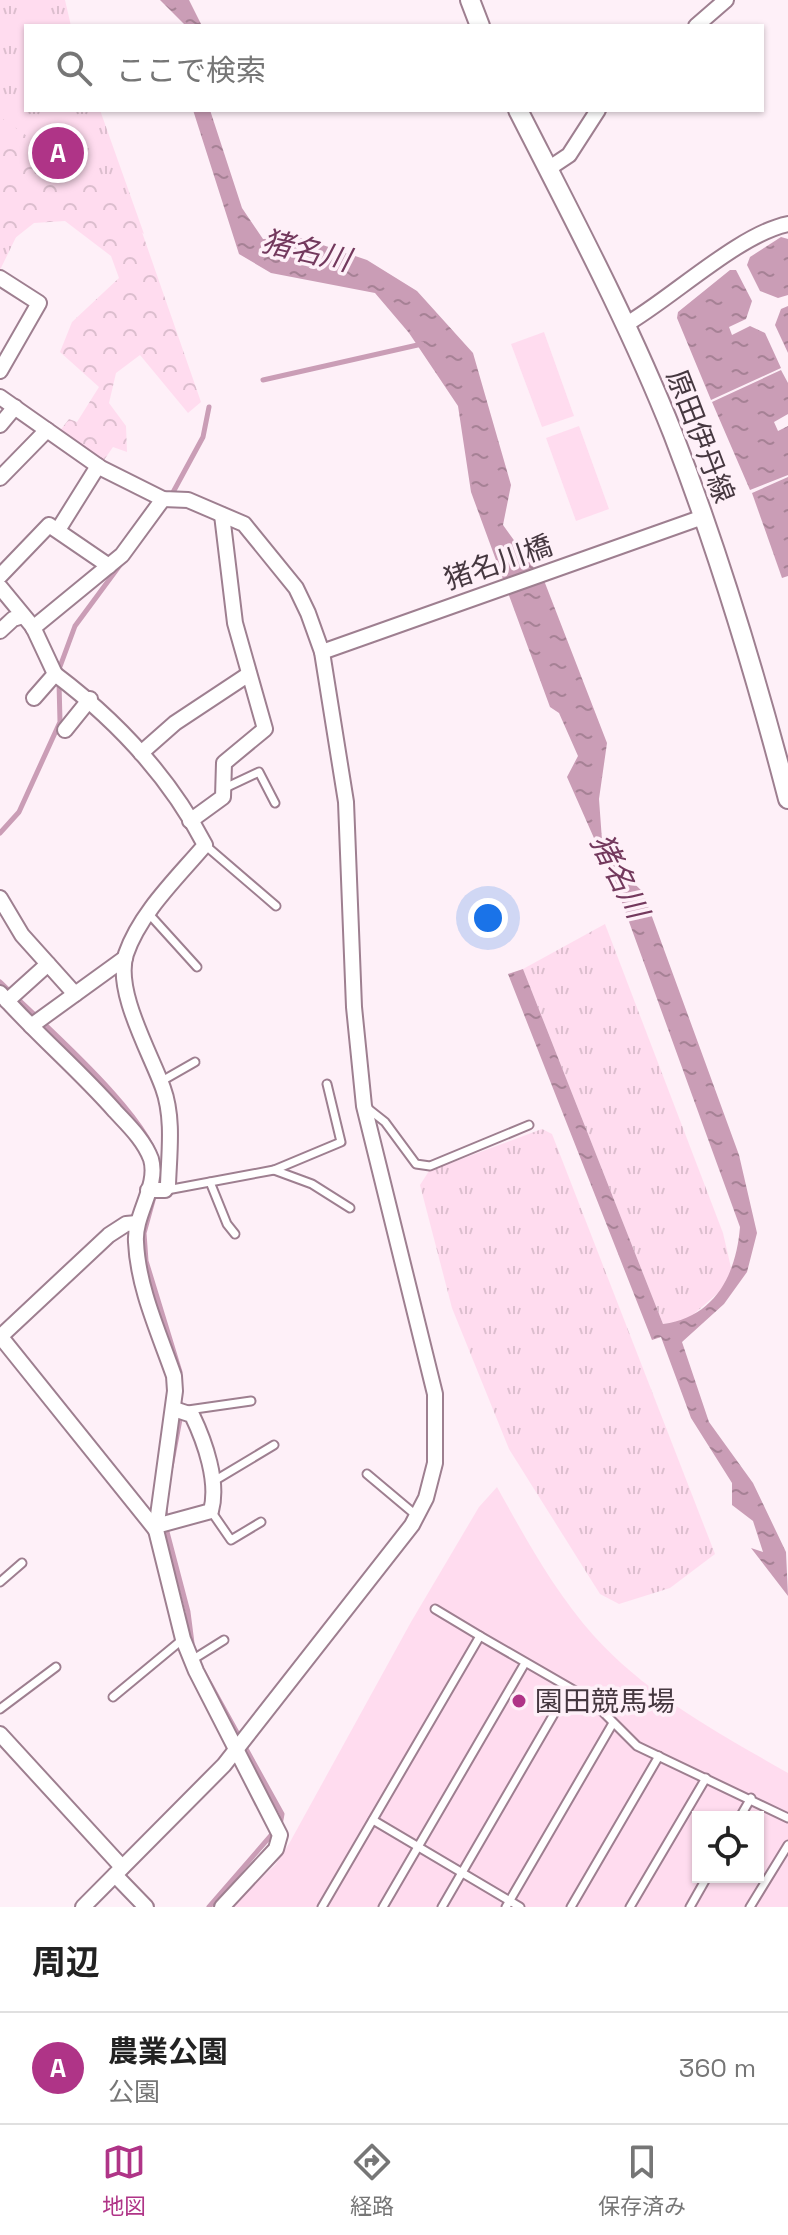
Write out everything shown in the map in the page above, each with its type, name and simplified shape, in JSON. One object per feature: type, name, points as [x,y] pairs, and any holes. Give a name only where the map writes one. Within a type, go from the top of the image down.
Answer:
[{"type":"street","points":[[470,0],[479,24]]},
{"type":"street","points":[[698,24],[726,0]]},
{"type":"street","name":"原田伊丹線","points":[[519,112],[625,325],[672,433],[751,665],[788,799]]},
{"type":"street","points":[[548,169],[569,155],[597,112]]},
{"type":"street","points":[[625,325],[657,307],[719,259],[788,224]]},
{"type":"street","points":[[0,278],[39,303],[0,371]]},
{"type":"street","points":[[0,397],[98,466],[163,499],[188,500],[244,524],[296,588],[322,652],[346,802],[354,1007],[364,1106],[435,1394],[435,1463],[426,1498],[417,1516],[237,1748],[83,1907]]},
{"type":"street","points":[[0,425],[15,407]]},
{"type":"street","points":[[0,478],[47,430]]},
{"type":"street","points":[[58,530],[98,466]]},
{"type":"street","points":[[33,628],[122,555],[163,499]]},
{"type":"street","points":[[190,821],[223,797],[224,763],[265,729],[235,623],[222,515]]},
{"type":"street","name":"猪名川橋","points":[[322,652],[703,517]]},
{"type":"street","points":[[0,576],[49,525],[109,566]]},
{"type":"street","points":[[0,587],[33,628],[55,674],[90,699],[141,753],[205,845],[149,914],[125,958],[31,1026]]},
{"type":"street","points":[[0,631],[13,619],[23,616]]},
{"type":"street","points":[[34,698],[55,674]]},
{"type":"street","points":[[141,753],[175,723],[249,674]]},
{"type":"street","points":[[65,730],[90,699]]},
{"type":"street","points":[[0,898],[10,918],[75,994]]},
{"type":"street","points":[[125,958],[129,1001],[160,1082],[169,1128],[165,1190],[148,1190]]},
{"type":"street","points":[[48,964],[3,999],[72,1063],[144,1143],[152,1162],[148,1190],[137,1223],[140,1275],[174,1376],[180,1410],[156,1528],[191,1661],[280,1835],[276,1849],[222,1907]]},
{"type":"street","points":[[137,1223],[126,1224],[100,1243],[0,1336],[156,1528]]},
{"type":"street","points":[[156,1528],[211,1511],[211,1482],[199,1429],[180,1410]]},
{"type":"street","points":[[0,1734],[146,1907]]},
{"type":"lane","points":[[223,789],[259,772],[275,803]]},
{"type":"lane","points":[[205,845],[276,906]]},
{"type":"lane","points":[[149,914],[197,967]]},
{"type":"lane","points":[[160,1082],[195,1062]]},
{"type":"lane","points":[[165,1190],[274,1170],[341,1142],[327,1084]]},
{"type":"lane","points":[[364,1106],[385,1122],[416,1164],[430,1166],[529,1125]]},
{"type":"lane","points":[[274,1170],[312,1184],[350,1208]]},
{"type":"lane","points":[[210,1182],[227,1224],[235,1234]]},
{"type":"lane","points":[[180,1410],[251,1401]]},
{"type":"lane","points":[[211,1482],[274,1445]]},
{"type":"lane","points":[[367,1474],[417,1516]]},
{"type":"lane","points":[[211,1511],[231,1540],[261,1522]]},
{"type":"lane","points":[[0,1582],[22,1563]]},
{"type":"lane","points":[[435,1609],[591,1700],[637,1746],[788,1818]]},
{"type":"lane","points":[[322,1907],[480,1636]]},
{"type":"lane","points":[[113,1697],[183,1639]]},
{"type":"lane","points":[[191,1661],[224,1640]]},
{"type":"lane","points":[[383,1907],[525,1663]]},
{"type":"lane","points":[[0,1709],[56,1667]]},
{"type":"lane","points":[[442,1907],[569,1688]]},
{"type":"lane","points":[[508,1904],[613,1723]]},
{"type":"lane","points":[[571,1907],[659,1756]]},
{"type":"lane","points":[[630,1907],[706,1778]]},
{"type":"lane","points":[[743,1811],[751,1798]]},
{"type":"lane","points":[[373,1820],[508,1904],[520,1907]]},
{"type":"lane","points":[[750,1907],[788,1845]]},
{"type":"lane","points":[[690,1907],[704,1883]]},
{"type":"green space","points":[[0,0],[65,0],[71,24],[24,24],[24,112],[101,112],[144,234],[90,199],[34,200],[0,270]]},
{"type":"green space","points":[[0,117],[135,212],[201,402],[188,413],[140,355],[116,373],[109,403],[126,426],[127,452],[113,447],[104,460],[59,432],[69,419],[77,422],[99,387],[60,352],[72,322],[119,278],[111,256],[65,221],[34,223],[0,250]]},
{"type":"green space","points":[[544,332],[574,416],[542,427],[511,344]]},
{"type":"green space","points":[[579,426],[609,509],[576,521],[546,438]]},
{"type":"green space","points":[[605,924],[723,1233],[732,1272],[726,1286],[687,1320],[663,1324],[523,969]]},
{"type":"green space","points":[[542,1129],[552,1134],[715,1554],[670,1588],[619,1604],[600,1594],[509,1449],[452,1308],[420,1185],[429,1171]]},
{"type":"green space","name":"園田競馬場","points":[[497,1487],[553,1583],[594,1636],[615,1657],[685,1712],[788,1773],[788,1907],[231,1907],[275,1865],[290,1842],[411,1622],[479,1507]]},
{"type":"water","points":[[160,0],[189,0],[201,24],[184,24]]},
{"type":"water","name":"猪名川","points":[[194,112],[211,112],[242,208],[263,239],[302,238],[367,260],[417,291],[473,353],[511,485],[503,525],[545,583],[607,743],[599,799],[603,854],[643,892],[739,1155],[757,1233],[747,1272],[724,1304],[682,1342],[709,1422],[753,1483],[786,1552],[788,1596],[751,1548],[763,1552],[753,1521],[732,1505],[732,1483],[691,1418],[661,1337],[652,1340],[508,974],[523,969],[663,1324],[696,1313],[720,1291],[728,1277],[740,1227],[620,897],[567,777],[578,756],[559,713],[550,707],[471,492],[458,406],[409,333],[375,293],[271,273],[239,254]]},
{"type":"water","points":[[781,237],[788,239],[788,295],[778,298],[760,291],[747,265],[750,257]]},
{"type":"water","points":[[730,270],[736,270],[752,301],[746,319],[729,327],[732,335],[750,326],[765,333],[781,368],[711,400],[677,318],[678,312]]},
{"type":"water","points":[[788,306],[788,353],[775,325],[781,309]]},
{"type":"water","points":[[781,370],[788,383],[788,414],[774,422],[778,431],[788,426],[788,475],[750,490],[712,402]]},
{"type":"water","points":[[788,477],[788,576],[782,578],[752,493]]},
{"type":"waterway","points":[[263,380],[422,344]]},
{"type":"waterway","points":[[171,496],[203,437],[209,407]]},
{"type":"waterway","points":[[58,672],[75,626],[123,561]]},
{"type":"waterway","points":[[0,833],[19,812],[60,722],[59,682]]},
{"type":"waterway","points":[[0,982],[120,1101],[155,1152],[158,1171]]},
{"type":"waterway","points":[[155,1193],[144,1233],[146,1261],[180,1372]]},
{"type":"waterway","points":[[171,1467],[181,1414]]},
{"type":"waterway","points":[[165,1509],[167,1532],[188,1612],[192,1643]]},
{"type":"waterway","points":[[203,1671],[282,1814],[280,1825],[209,1907]]},
{"type":"place","name":"農業公園","points":[[58,153]]},
{"type":"place","name":"園田競馬場","points":[[519,1701]]}]
